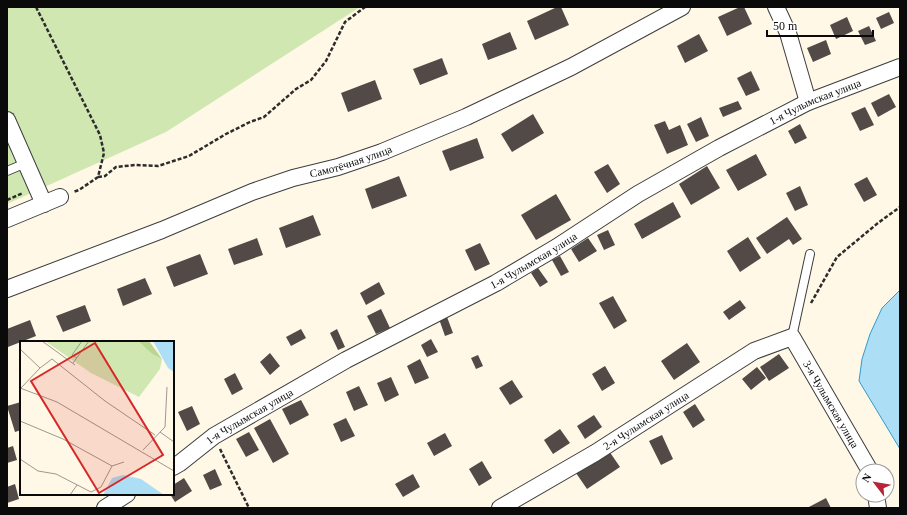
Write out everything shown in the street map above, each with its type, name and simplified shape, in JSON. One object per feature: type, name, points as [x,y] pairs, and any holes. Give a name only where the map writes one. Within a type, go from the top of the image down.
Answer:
[{"type":"street","name":"Самотёчная улица","points":[[7,289],[162,230],[252,192],[293,178],[338,167],[382,152],[466,117],[571,67],[682,7]]},
{"type":"street","points":[[776,7],[788,33],[808,102]]},
{"type":"street","name":"1-я Чулымская улица","points":[[174,466],[214,436],[346,360],[496,283],[557,247],[638,194],[719,148],[808,102],[900,67]]},
{"type":"street","points":[[7,120],[44,204]]},
{"type":"street","points":[[7,219],[60,197]]},
{"type":"street","name":"3-я Чулымская улица","points":[[792,337],[865,463]]},
{"type":"street","name":"2-я Чулымская улица","points":[[500,508],[595,453],[754,351],[792,337]]},
{"type":"street","points":[[105,508],[125,495]]},
{"type":"lane","points":[[7,171],[26,163]]},
{"type":"lane","points":[[792,337],[810,254]]},
{"type":"path","points":[[36,7],[100,135],[104,153],[98,177]]},
{"type":"path","points":[[60,197],[79,190],[98,177],[105,176],[116,167],[134,165],[158,166],[189,156],[226,134],[264,117],[296,89],[310,80],[326,62],[345,22],[365,7]]},
{"type":"path","points":[[808,309],[837,257],[900,207]]},
{"type":"path","points":[[214,436],[249,508]]},
{"type":"green space","points":[[7,7],[360,7],[166,132],[7,204]]},
{"type":"water","points":[[900,290],[900,449],[859,381],[862,359],[870,334],[882,308]]},
{"type":"building","points":[[557,7],[561,7],[569,25],[535,40],[527,21]]},
{"type":"building","points":[[740,7],[744,7],[752,24],[727,36],[718,17]]},
{"type":"building","points":[[889,12],[894,23],[881,29],[876,18]]},
{"type":"building","points":[[847,17],[853,31],[836,39],[830,25]]},
{"type":"building","points":[[869,26],[876,41],[865,45],[858,31]]},
{"type":"building","points":[[510,32],[517,49],[488,60],[482,44]]},
{"type":"building","points":[[699,34],[708,51],[685,63],[677,46]]},
{"type":"building","points":[[826,40],[831,54],[813,62],[807,48]]},
{"type":"building","points":[[442,58],[448,74],[420,85],[413,69]]},
{"type":"building","points":[[751,71],[760,90],[746,96],[737,78]]},
{"type":"building","points":[[375,80],[382,99],[348,112],[341,93]]},
{"type":"building","points":[[889,94],[896,107],[878,117],[871,103]]},
{"type":"building","points":[[738,101],[742,109],[723,117],[719,108]]},
{"type":"building","points":[[865,107],[874,125],[860,131],[851,113]]},
{"type":"building","points":[[533,114],[544,133],[512,152],[501,134]]},
{"type":"building","points":[[701,117],[709,136],[696,142],[687,124]]},
{"type":"building","points":[[665,121],[669,130],[680,125],[688,145],[667,154],[654,125]]},
{"type":"building","points":[[800,124],[807,138],[795,144],[788,131]]},
{"type":"building","points":[[477,138],[484,158],[450,171],[442,151]]},
{"type":"building","points":[[756,154],[767,175],[738,191],[726,170]]},
{"type":"building","points":[[608,164],[620,184],[607,193],[594,172]]},
{"type":"building","points":[[707,166],[720,188],[691,205],[679,184]]},
{"type":"building","points":[[399,176],[407,196],[372,209],[365,189]]},
{"type":"building","points":[[867,177],[877,195],[864,202],[854,184]]},
{"type":"building","points":[[800,186],[808,205],[795,211],[786,193]]},
{"type":"building","points":[[556,194],[571,220],[536,240],[521,215]]},
{"type":"building","points":[[673,202],[681,217],[642,239],[634,224]]},
{"type":"building","points":[[313,215],[321,235],[286,248],[279,228]]},
{"type":"building","points":[[787,217],[802,239],[793,245],[789,239],[767,254],[756,238]]},
{"type":"building","points":[[608,230],[615,245],[604,250],[597,235]]},
{"type":"building","points":[[748,237],[761,258],[740,272],[727,251]]},
{"type":"building","points":[[257,238],[263,255],[234,265],[228,249]]},
{"type":"building","points":[[588,238],[597,251],[579,262],[571,249]]},
{"type":"building","points":[[480,243],[490,264],[475,271],[465,250]]},
{"type":"building","points":[[200,254],[208,274],[174,287],[166,267]]},
{"type":"building","points":[[560,256],[569,272],[561,276],[552,260]]},
{"type":"building","points":[[538,268],[548,282],[540,287],[531,273]]},
{"type":"building","points":[[145,278],[152,294],[123,306],[117,289]]},
{"type":"building","points":[[379,282],[385,294],[366,305],[360,293]]},
{"type":"building","points":[[613,296],[627,321],[614,329],[599,303]]},
{"type":"building","points":[[740,300],[746,308],[729,320],[723,312]]},
{"type":"building","points":[[85,305],[91,321],[63,332],[56,316]]},
{"type":"building","points":[[381,309],[390,328],[376,334],[367,316]]},
{"type":"building","points":[[447,317],[453,333],[445,336],[439,319]]},
{"type":"building","points":[[30,320],[36,336],[8,347],[7,329]]},
{"type":"building","points":[[301,329],[306,338],[291,346],[286,337]]},
{"type":"building","points":[[337,329],[345,347],[338,350],[330,333]]},
{"type":"building","points":[[431,339],[438,352],[427,357],[421,345]]},
{"type":"building","points":[[687,343],[700,362],[674,380],[661,361]]},
{"type":"building","points":[[270,353],[280,366],[270,375],[260,362]]},
{"type":"building","points":[[779,354],[789,368],[769,381],[760,367]]},
{"type":"building","points":[[478,355],[483,366],[476,369],[471,358]]},
{"type":"building","points":[[420,359],[429,378],[415,384],[407,366]]},
{"type":"building","points":[[605,366],[615,383],[602,391],[592,374]]},
{"type":"building","points":[[757,367],[766,378],[751,390],[742,379]]},
{"type":"building","points":[[235,373],[243,389],[232,395],[224,379]]},
{"type":"building","points":[[391,377],[399,395],[385,402],[377,383]]},
{"type":"building","points":[[512,380],[523,397],[510,405],[499,388]]},
{"type":"building","points":[[359,386],[368,405],[354,411],[346,392]]},
{"type":"building","points":[[301,400],[309,415],[290,425],[282,409]]},
{"type":"building","points":[[20,402],[20,430],[15,432],[7,406]]},
{"type":"building","points":[[695,404],[705,420],[693,428],[683,412]]},
{"type":"building","points":[[192,406],[200,424],[187,431],[178,412]]},
{"type":"building","points":[[594,415],[602,427],[585,439],[577,426]]},
{"type":"building","points":[[346,418],[355,436],[341,442],[333,424]]},
{"type":"building","points":[[270,419],[289,454],[273,463],[254,428]]},
{"type":"building","points":[[560,429],[570,443],[553,454],[544,440]]},
{"type":"building","points":[[249,432],[259,450],[246,457],[236,439]]},
{"type":"building","points":[[445,433],[452,446],[434,456],[427,443]]},
{"type":"building","points":[[662,435],[673,459],[661,465],[649,441]]},
{"type":"building","points":[[13,446],[17,460],[7,463],[7,448]]},
{"type":"building","points":[[609,451],[620,467],[587,489],[576,473]]},
{"type":"building","points":[[482,461],[492,478],[479,486],[469,469]]},
{"type":"building","points":[[215,469],[222,485],[210,490],[203,475]]},
{"type":"building","points":[[413,474],[420,487],[403,497],[395,484]]},
{"type":"building","points":[[184,478],[192,491],[175,502],[171,495],[174,495],[174,484]]},
{"type":"building","points":[[15,484],[19,499],[7,503],[7,487]]},
{"type":"building","points":[[826,498],[831,508],[807,508]]}]
